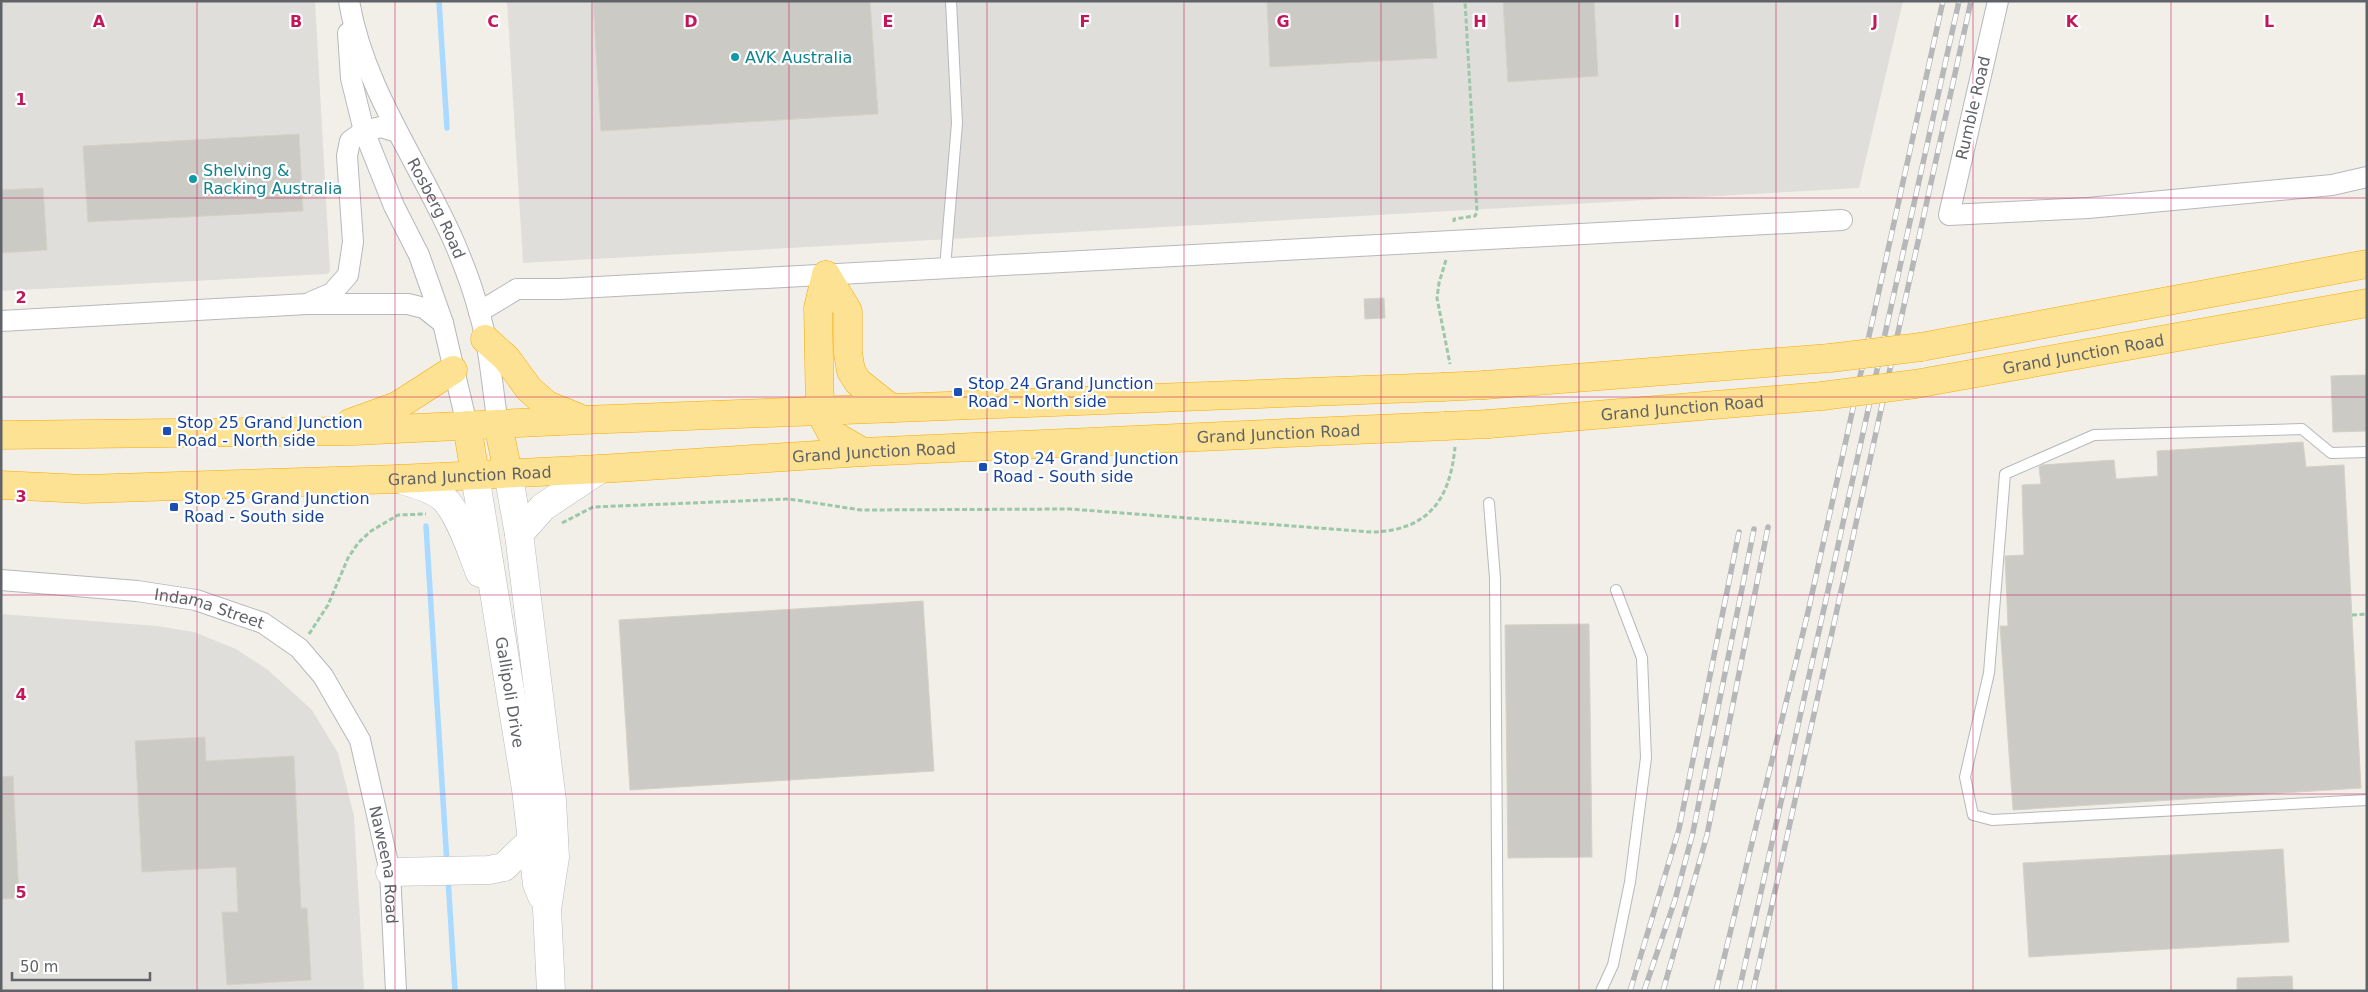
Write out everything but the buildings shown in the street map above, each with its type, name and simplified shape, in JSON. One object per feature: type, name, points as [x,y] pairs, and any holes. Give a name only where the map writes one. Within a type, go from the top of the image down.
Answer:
[{"type":"highway","points":[[1,435],[326,432],[583,420],[1485,385],[1830,358],[1921,347],[2367,264]]},
{"type":"highway","points":[[826,275],[848,311],[848,353],[851,371],[858,382],[891,408]]},
{"type":"highway","points":[[826,275],[818,308],[820,412],[832,434],[863,452]]},
{"type":"highway","name":"Grand Junction Road","points":[[1,485],[84,489],[398,479],[600,469],[863,452],[1450,437],[1489,424],[1822,396],[1915,384],[2367,303]]},
{"type":"highway","points":[[485,339],[507,359],[529,389],[547,405],[583,420]]},
{"type":"highway","points":[[326,432],[397,406],[453,370]]},
{"type":"highway","points":[[498,424],[508,473]]},
{"type":"highway","points":[[467,426],[475,475]]},
{"type":"street","name":"Rosberg Road","points":[[347,1],[351,78],[364,131],[394,206],[419,255],[443,323],[467,426]]},
{"type":"street","name":"Rosberg Road","points":[[347,1],[367,69],[397,132],[431,193],[455,245],[479,312],[498,424]]},
{"type":"street","name":"Rumble Road","points":[[1998,1],[1949,215],[2108,206],[2332,185],[2367,177]]},
{"type":"street","points":[[307,304],[332,293],[348,276],[352,242],[347,156],[350,141],[364,131],[380,127],[397,132]]},
{"type":"street","points":[[479,312],[517,289],[560,289],[1842,220]]},
{"type":"street","points":[[1,321],[307,304],[408,304],[424,308],[443,323]]},
{"type":"street","points":[[519,534],[542,507],[600,469]]},
{"type":"street","name":"Gallipoli Drive","points":[[508,473],[519,534],[552,801],[555,857],[547,909],[551,991]]},
{"type":"street","name":"Gallipoli Drive","points":[[475,475],[501,628],[538,884],[547,909]]},
{"type":"street","points":[[398,479],[426,488],[443,497],[463,529],[501,628]]},
{"type":"street","name":"Indama Street","points":[[1,580],[137,591],[196,600],[263,623],[298,648],[323,676],[360,740]]},
{"type":"street","name":"Naweena Road","points":[[360,740],[390,872],[396,991]]},
{"type":"street","points":[[390,872],[489,870],[504,866],[532,840]]},
{"type":"lane","points":[[945,268],[957,123],[950,1]]},
{"type":"lane","points":[[2367,452],[2331,453],[2302,428],[2094,435],[2005,474],[1989,673],[1965,777],[1973,815],[1992,820],[2367,800]]},
{"type":"lane","points":[[1489,503],[1494,578],[1498,991]]},
{"type":"lane","points":[[1601,991],[1613,965],[1630,882],[1646,758],[1642,658],[1616,590]]},
{"type":"path","points":[[1450,358],[1438,298],[1439,284],[1445,270],[1454,219],[1475,216],[1477,212],[1465,1]]},
{"type":"path","points":[[788,499],[861,510],[1070,509],[1390,532],[1408,527],[1432,512],[1447,489],[1453,466],[1450,437]]},
{"type":"path","points":[[2352,615],[2367,614]]},
{"type":"shaded area","points":[[1,1],[315,1],[330,271],[327,274],[1,291]]},
{"type":"shaded area","points":[[507,1],[1903,1],[1859,188],[523,263]]},
{"type":"shaded area","points":[[1,614],[157,626],[194,632],[236,649],[268,670],[312,710],[338,753],[354,816],[364,991],[1,991]]},
{"type":"waterway","points":[[439,1],[447,128]]},
{"type":"waterway","points":[[426,526],[447,864]]},
{"type":"waterway","points":[[448,878],[455,991]]},
{"type":"railway","points":[[1716,991],[1808,612],[1943,1]]},
{"type":"railway","points":[[1739,991],[1959,1]]},
{"type":"railway","points":[[1753,991],[1971,1]]},
{"type":"railway","points":[[1663,991],[1707,835],[1768,527]]},
{"type":"railway","points":[[1644,991],[1675,900],[1693,832],[1754,529]]},
{"type":"railway","points":[[1630,991],[1679,829],[1739,532]]},
{"type":"place","name":"AVK Australia","points":[[735,57]]},
{"type":"place","name":"Shelving & Racking Australia","points":[[193,179]]},
{"type":"place","name":"Stop 24 Grand Junction Road - North side","points":[[958,392]]},
{"type":"place","name":"Stop 25 Grand Junction Road - North side","points":[[167,431]]},
{"type":"place","name":"Stop 24 Grand Junction Road - South side","points":[[983,467]]},
{"type":"place","name":"Stop 25 Grand Junction Road - South side","points":[[174,507]]}]
